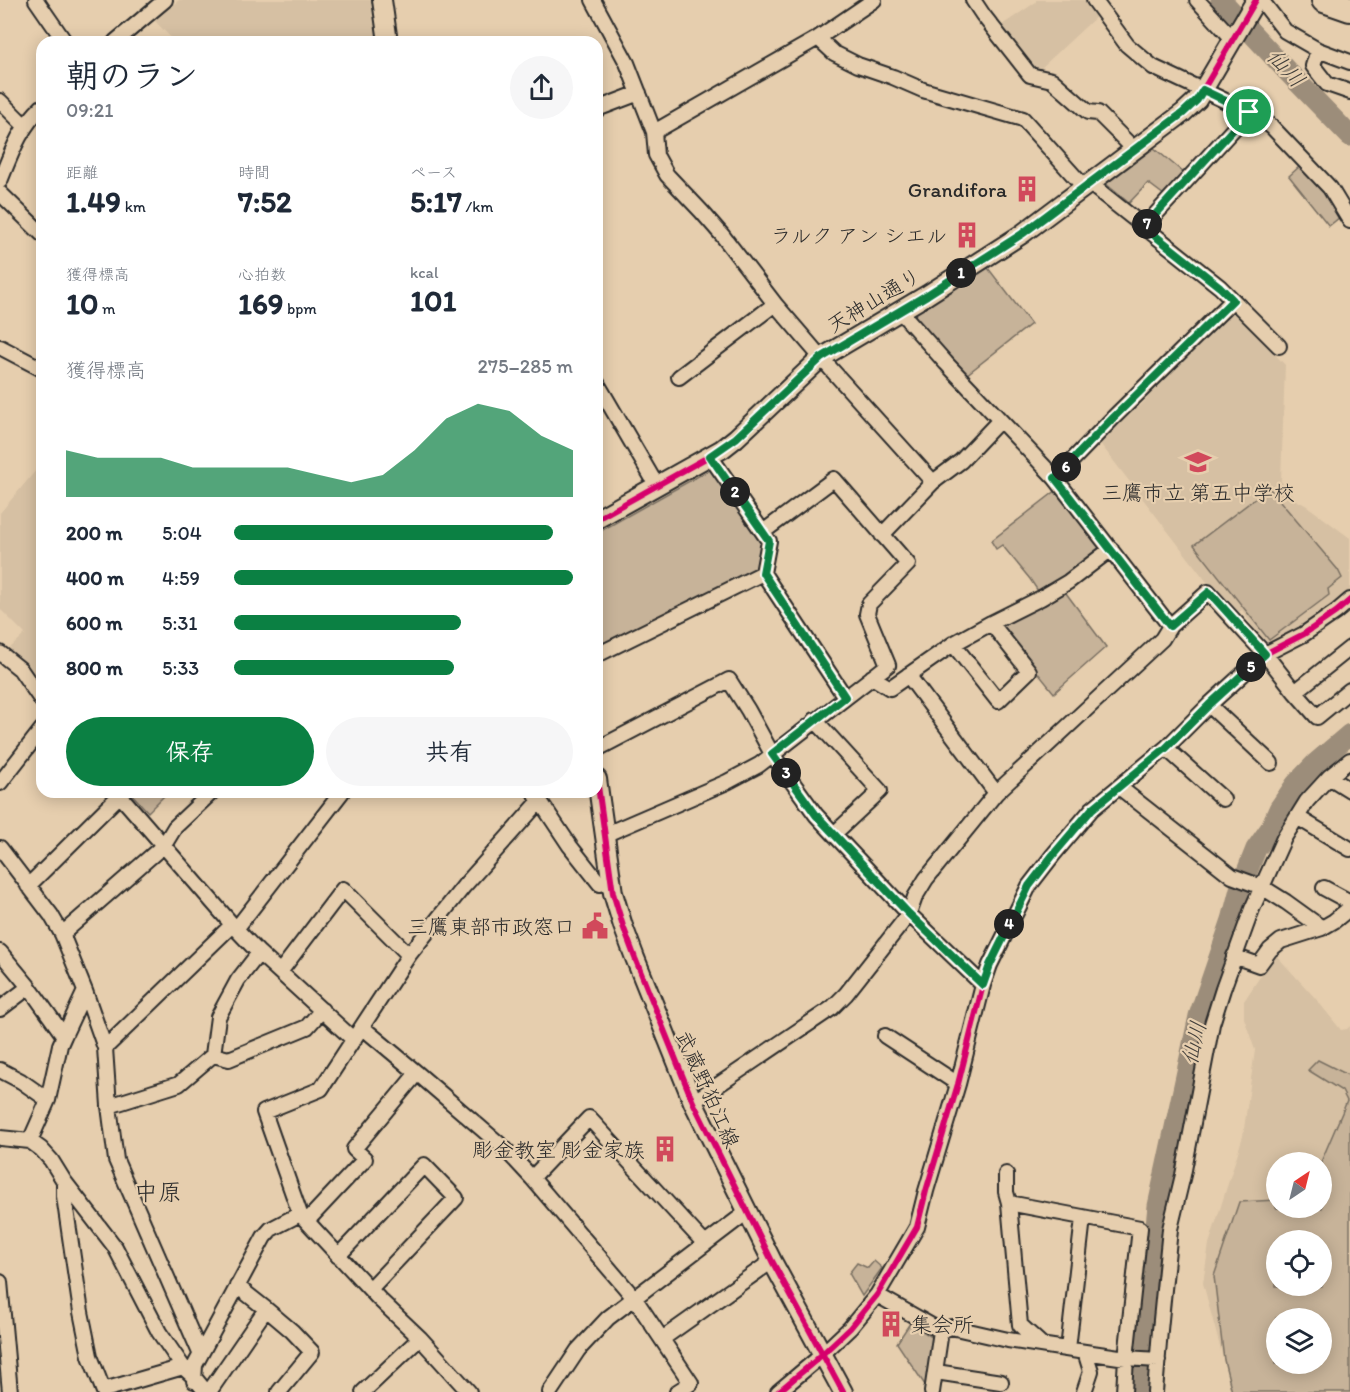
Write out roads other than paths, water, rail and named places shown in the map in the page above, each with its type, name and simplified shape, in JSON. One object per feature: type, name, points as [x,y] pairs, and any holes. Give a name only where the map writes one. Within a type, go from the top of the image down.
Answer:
[{"type":"highway","points":[[1324,0],[1350,9]]},
{"type":"street","points":[[36,0],[61,36]]},
{"type":"street","points":[[122,36],[165,0]]},
{"type":"street","points":[[382,0],[387,36]]},
{"type":"street","points":[[593,0],[627,63],[654,132],[656,155],[667,175],[722,235],[775,304],[821,358],[933,482]]},
{"type":"street","points":[[654,132],[818,38],[874,0]]},
{"type":"street","points":[[973,0],[1030,75],[1052,80],[1088,112],[1098,113],[1134,149]]},
{"type":"street","points":[[1094,0],[1127,45],[1153,67],[1260,117],[1272,127],[1322,178],[1350,221]]},
{"type":"street","points":[[1197,0],[1235,36]]},
{"type":"street","points":[[1256,3],[1285,31],[1318,50],[1350,62]]},
{"type":"street","name":"天神山通り","points":[[603,516],[710,456],[736,438],[821,358],[1022,234],[1183,113],[1197,100],[1256,3]]},
{"type":"street","points":[[818,38],[834,53],[858,65],[923,90],[1023,119],[1086,185],[1220,287],[1279,346]]},
{"type":"street","points":[[1318,50],[1313,66],[1327,84],[1350,92]]},
{"type":"street","points":[[603,107],[639,93]]},
{"type":"street","points":[[0,100],[25,126]]},
{"type":"street","points":[[1144,227],[1249,112]]},
{"type":"street","points":[[0,181],[15,144],[25,126],[36,114]]},
{"type":"street","points":[[0,193],[36,228]]},
{"type":"street","points":[[1055,478],[1233,300]]},
{"type":"street","points":[[679,377],[775,304]]},
{"type":"street","points":[[900,311],[1055,478],[1170,626]]},
{"type":"street","points":[[0,347],[36,366]]},
{"type":"street","points":[[603,393],[657,486]]},
{"type":"street","points":[[882,535],[933,482],[961,461],[1000,420]]},
{"type":"street","points":[[710,456],[769,541],[763,573],[845,697]]},
{"type":"street","points":[[604,835],[727,782],[759,765],[888,664],[867,614],[869,604],[908,564],[834,479],[763,532]]},
{"type":"street","points":[[873,676],[890,688],[953,644],[1068,582],[1111,549]]},
{"type":"street","points":[[603,652],[763,573]]},
{"type":"street","points":[[693,1102],[832,1008],[846,994],[909,914],[915,897],[926,879],[996,793],[1162,639],[1170,626],[1209,592],[1265,654],[1317,717],[1350,690]]},
{"type":"street","points":[[778,1392],[850,1328],[877,1295],[917,1227],[958,1084],[983,985],[990,965],[1029,886],[1092,809],[1166,748],[1265,654],[1304,634],[1350,600]]},
{"type":"street","points":[[953,644],[998,701],[1029,671],[991,623]]},
{"type":"street","points":[[1295,692],[1350,648]]},
{"type":"street","points":[[0,653],[20,669],[36,692]]},
{"type":"street","points":[[908,675],[996,793]]},
{"type":"street","points":[[603,747],[729,680],[772,754],[816,815],[909,914],[983,985]]},
{"type":"street","points":[[1209,705],[1271,763]]},
{"type":"street","points":[[815,720],[880,791],[834,834]]},
{"type":"street","points":[[0,783],[36,737]]},
{"type":"street","points":[[1166,748],[1223,800]]},
{"type":"street","points":[[1155,1392],[1154,1360],[1160,1330],[1170,1229],[1183,1175],[1212,1024],[1259,886],[1284,838],[1307,801],[1329,777],[1350,760]]},
{"type":"street","points":[[1329,777],[1350,790]]},
{"type":"street","points":[[1119,787],[1232,876],[1259,886],[1322,928]]},
{"type":"street","points":[[28,886],[115,798]]},
{"type":"street","points":[[123,798],[234,927],[354,1040]]},
{"type":"street","points":[[62,934],[164,845],[175,827],[206,798]]},
{"type":"street","points":[[105,1048],[234,927],[337,798]]},
{"type":"street","points":[[469,1392],[303,1217],[264,1112],[321,1089],[409,955],[535,798]]},
{"type":"street","points":[[538,798],[570,846],[600,884],[611,881]]},
{"type":"street","name":"武蔵野狛江線","points":[[599,798],[613,893],[627,936],[693,1102],[772,1261],[843,1392]]},
{"type":"street","points":[[1297,818],[1350,849]]},
{"type":"street","points":[[0,848],[51,915],[62,934],[85,991],[105,1048],[116,1160],[200,1353]]},
{"type":"street","points":[[1324,888],[1350,902]]},
{"type":"street","points":[[280,972],[344,889],[409,955]]},
{"type":"street","points":[[1234,956],[1259,965],[1270,950],[1281,941],[1322,928],[1350,908]]},
{"type":"street","points":[[0,952],[29,987],[64,1036]]},
{"type":"street","points":[[109,1106],[179,1084],[213,1055],[218,1017],[238,980],[259,953]]},
{"type":"street","points":[[0,1009],[29,987]]},
{"type":"street","points":[[30,1141],[48,1100],[60,1045],[85,991]]},
{"type":"street","points":[[213,1055],[229,1059],[307,1027],[322,1010]]},
{"type":"street","points":[[362,1027],[504,1148],[532,1178],[635,1299],[691,1383],[677,1392]]},
{"type":"street","points":[[885,1036],[958,1084]]},
{"type":"street","points":[[0,1070],[21,1081],[48,1100]]},
{"type":"street","points":[[64,1181],[64,1196],[81,1312],[90,1356],[104,1391],[188,1372],[195,1365],[264,1237],[271,1229],[303,1217],[365,1159],[354,1149],[417,1073]]},
{"type":"street","points":[[532,1178],[589,1118],[705,1244]]},
{"type":"street","points":[[0,1138],[30,1141],[51,1160],[64,1181],[115,1246],[159,1332],[188,1372],[207,1392],[266,1310]]},
{"type":"street","points":[[338,1256],[424,1165],[456,1198],[370,1289]]},
{"type":"street","points":[[1006,1174],[1020,1325],[1043,1345]]},
{"type":"street","points":[[1009,1203],[1140,1228],[1124,1392]]},
{"type":"street","points":[[550,1392],[578,1350],[608,1318],[747,1212]]},
{"type":"street","points":[[1068,1349],[1083,1218]]},
{"type":"street","points":[[662,1339],[772,1261]]},
{"type":"street","points":[[0,1282],[10,1392]]},
{"type":"street","points":[[237,1286],[292,1331],[312,1352],[279,1392]]},
{"type":"street","points":[[877,1295],[941,1331]]},
{"type":"street","points":[[941,1331],[951,1327],[1008,1340],[1154,1360]]},
{"type":"street","points":[[932,1392],[941,1331]]},
{"type":"street","points":[[363,1392],[420,1338]]},
{"type":"street","points":[[1084,1392],[1091,1371],[1085,1352]]},
{"type":"street","points":[[188,1372],[195,1392]]},
{"type":"street","points":[[936,1372],[1001,1382]]},
{"type":"waterway","name":"仙川","points":[[1221,0],[1350,136]]},
{"type":"waterway","name":"仙川","points":[[1140,1392],[1158,1206],[1199,1016],[1232,920],[1240,889],[1256,849],[1296,784],[1316,763],[1350,734]]},
{"type":"place","name":"Grandifora","points":[[1027,189]]},
{"type":"place","name":"ラルク アン シエル","points":[[967,235]]},
{"type":"place","name":"三鷹市立 第五中学校","points":[[1198,462]]},
{"type":"place","name":"三鷹東部市政窓口","points":[[595,926]]},
{"type":"place","name":"彫金教室 彫金家族","points":[[665,1149]]},
{"type":"place","name":"集会所","points":[[891,1324]]},
{"type":"district","name":"中原","points":[[158,1191]]}]
